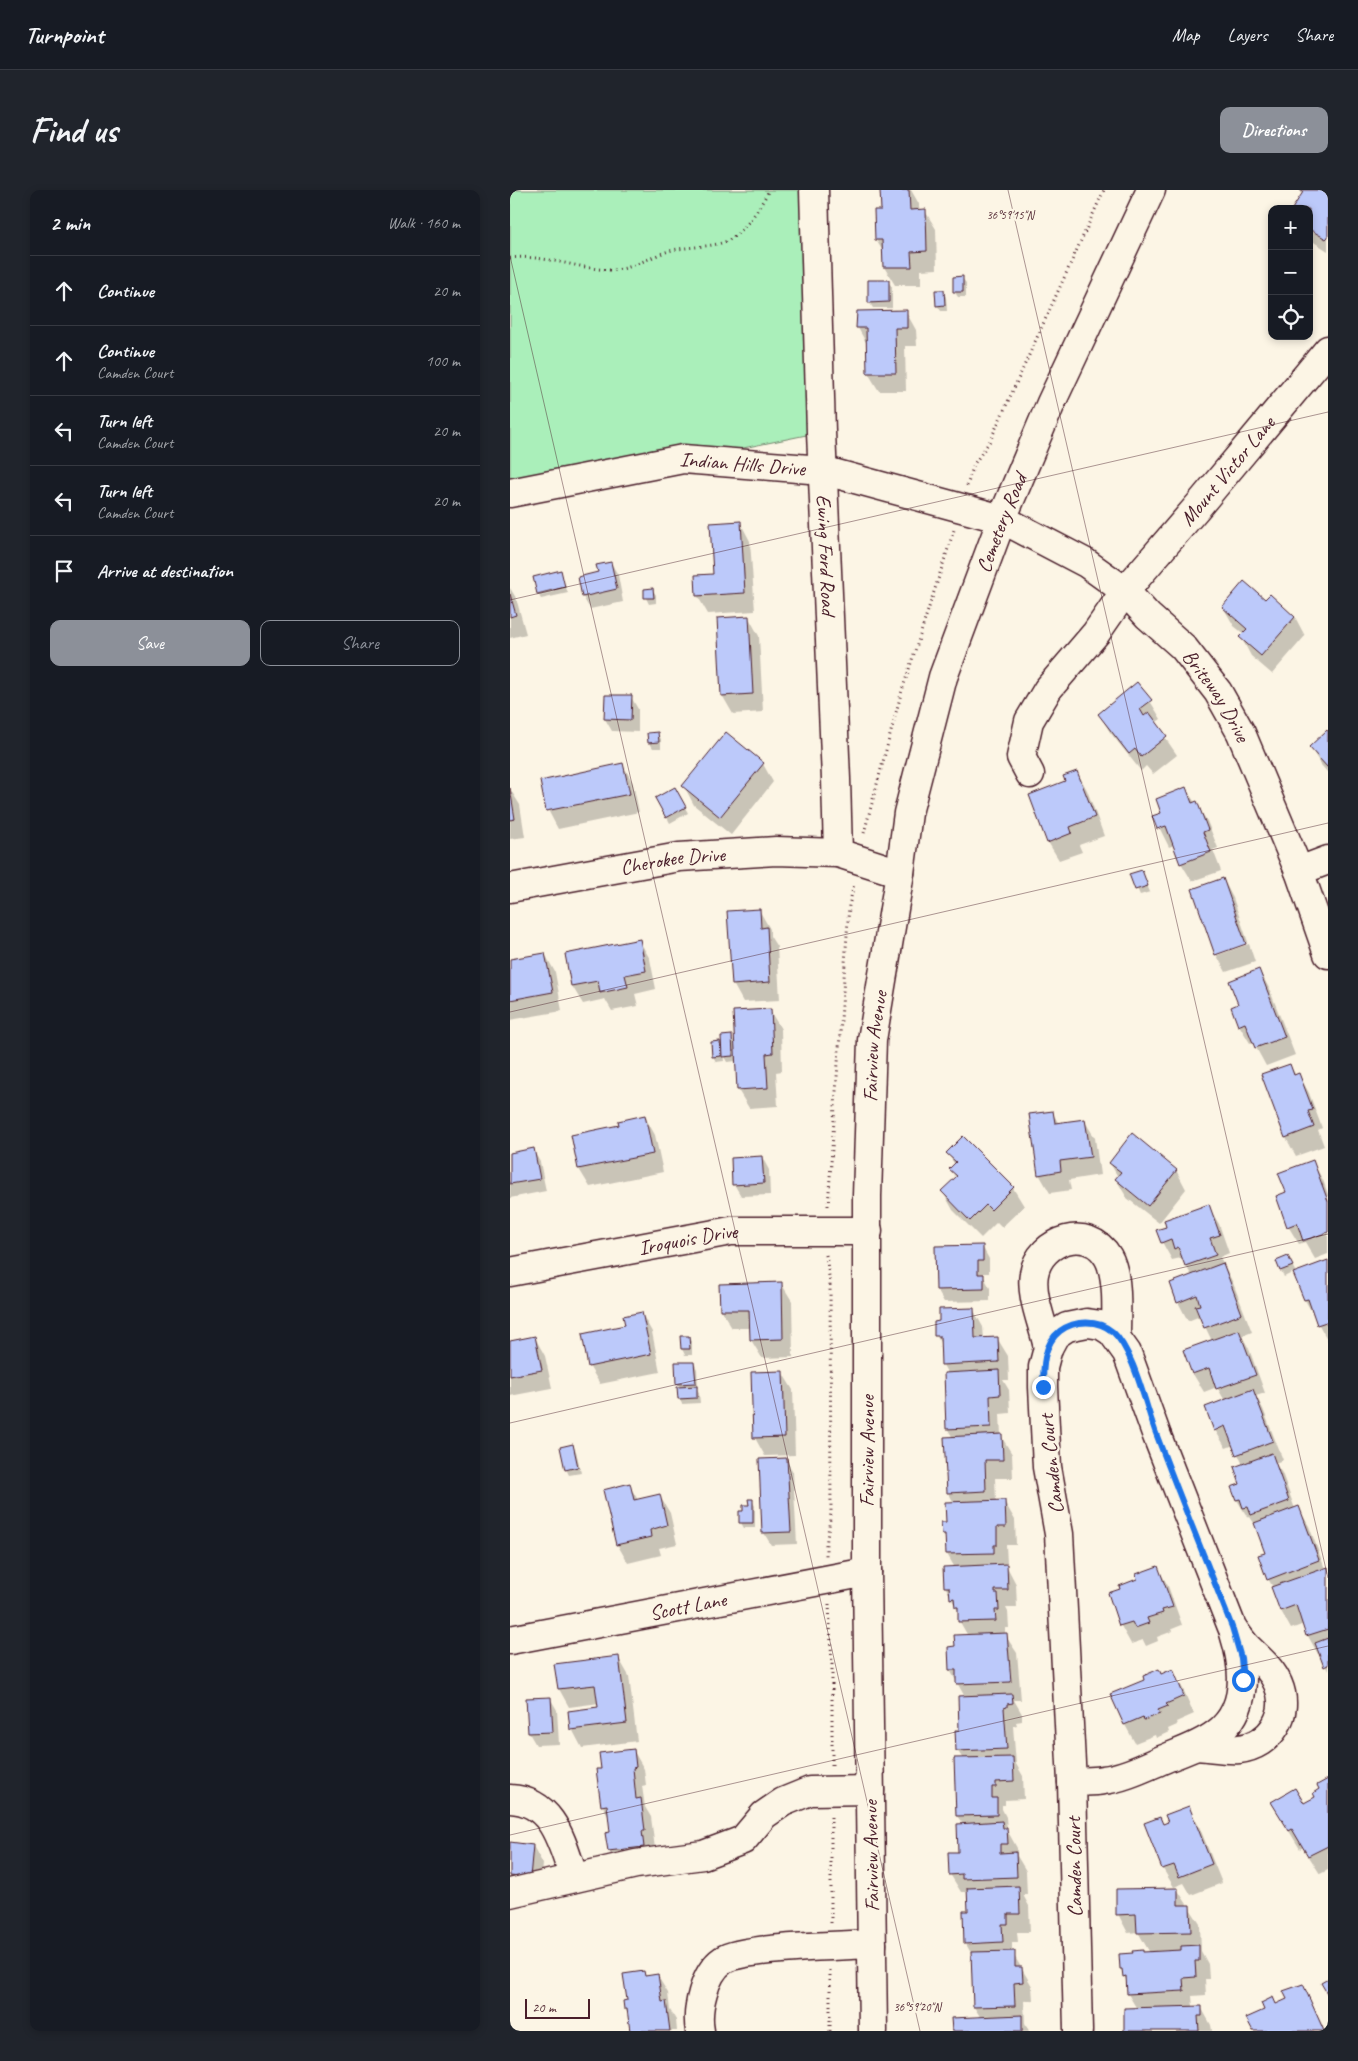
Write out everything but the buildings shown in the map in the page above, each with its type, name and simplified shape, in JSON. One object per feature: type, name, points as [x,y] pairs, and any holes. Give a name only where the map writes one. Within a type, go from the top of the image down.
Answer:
[{"type":"street","name":"Ewing Ford Road","points":[[814,190],[822,470],[836,769],[838,853]]},
{"type":"street","name":"Cemetery Road","points":[[900,873],[908,813],[942,677],[1002,519],[1051,403],[1151,190]]},
{"type":"street","name":"Mount Victor Lane","points":[[1030,774],[1021,757],[1029,721],[1048,689],[1096,633],[1125,591],[1328,350]]},
{"type":"street","name":"Indian Hills Drive","points":[[510,493],[683,459],[822,470],[1002,519]]},
{"type":"street","name":"Briteway Drive","points":[[1002,519],[1086,563],[1125,591],[1148,616],[1183,647],[1222,698],[1241,733],[1299,870],[1328,954]]},
{"type":"street","name":"Cherokee Drive","points":[[510,888],[679,857],[776,851],[838,853]]},
{"type":"street","points":[[838,853],[900,873]]},
{"type":"street","points":[[1299,870],[1328,860]]},
{"type":"street","name":"Fairview Avenue","points":[[873,2031],[867,1572],[868,1231],[872,1040],[900,873]]},
{"type":"street","name":"Iroquois Drive","points":[[510,1272],[731,1231],[868,1231]]},
{"type":"street","points":[[1048,1348],[1036,1300],[1034,1274],[1038,1262],[1045,1251],[1055,1243],[1066,1239],[1078,1238],[1090,1241],[1100,1247],[1108,1256],[1114,1276],[1116,1336],[1127,1353],[1157,1436],[1232,1627],[1241,1658],[1242,1670],[1239,1701],[1230,1719],[1223,1727],[1197,1746],[1104,1780],[1072,1782]]},
{"type":"street","name":"Camden Court","points":[[1078,2031],[1072,1782],[1059,1534],[1047,1467],[1043,1367],[1048,1348],[1055,1335],[1067,1326],[1080,1323],[1100,1325],[1116,1336]]},
{"type":"street","name":"Scott Lane","points":[[510,1640],[867,1572]]},
{"type":"street","points":[[1197,1746],[1238,1749],[1253,1746],[1271,1733],[1276,1727],[1281,1713],[1282,1698],[1274,1677],[1232,1627]]},
{"type":"street","points":[[510,1893],[636,1864],[703,1854],[743,1840],[764,1815],[783,1802],[810,1791],[870,1790]]},
{"type":"street","points":[[510,1799],[522,1800],[546,1813],[560,1836],[574,1878]]},
{"type":"street","points":[[700,2031],[702,2002],[710,1976],[723,1960],[739,1955],[786,1949],[872,1944]]},
{"type":"path","points":[[510,258],[555,260],[614,270],[669,251],[710,245],[729,240],[762,204],[769,190]]},
{"type":"green space","points":[[510,190],[815,190],[821,432],[510,496]]},
{"type":"route","points":[[1043,1387],[1043,1367],[1048,1348],[1055,1335],[1067,1326],[1087,1322],[1094,1323],[1108,1328],[1118,1338],[1127,1353],[1157,1436],[1232,1627],[1241,1658],[1243,1680]]}]
